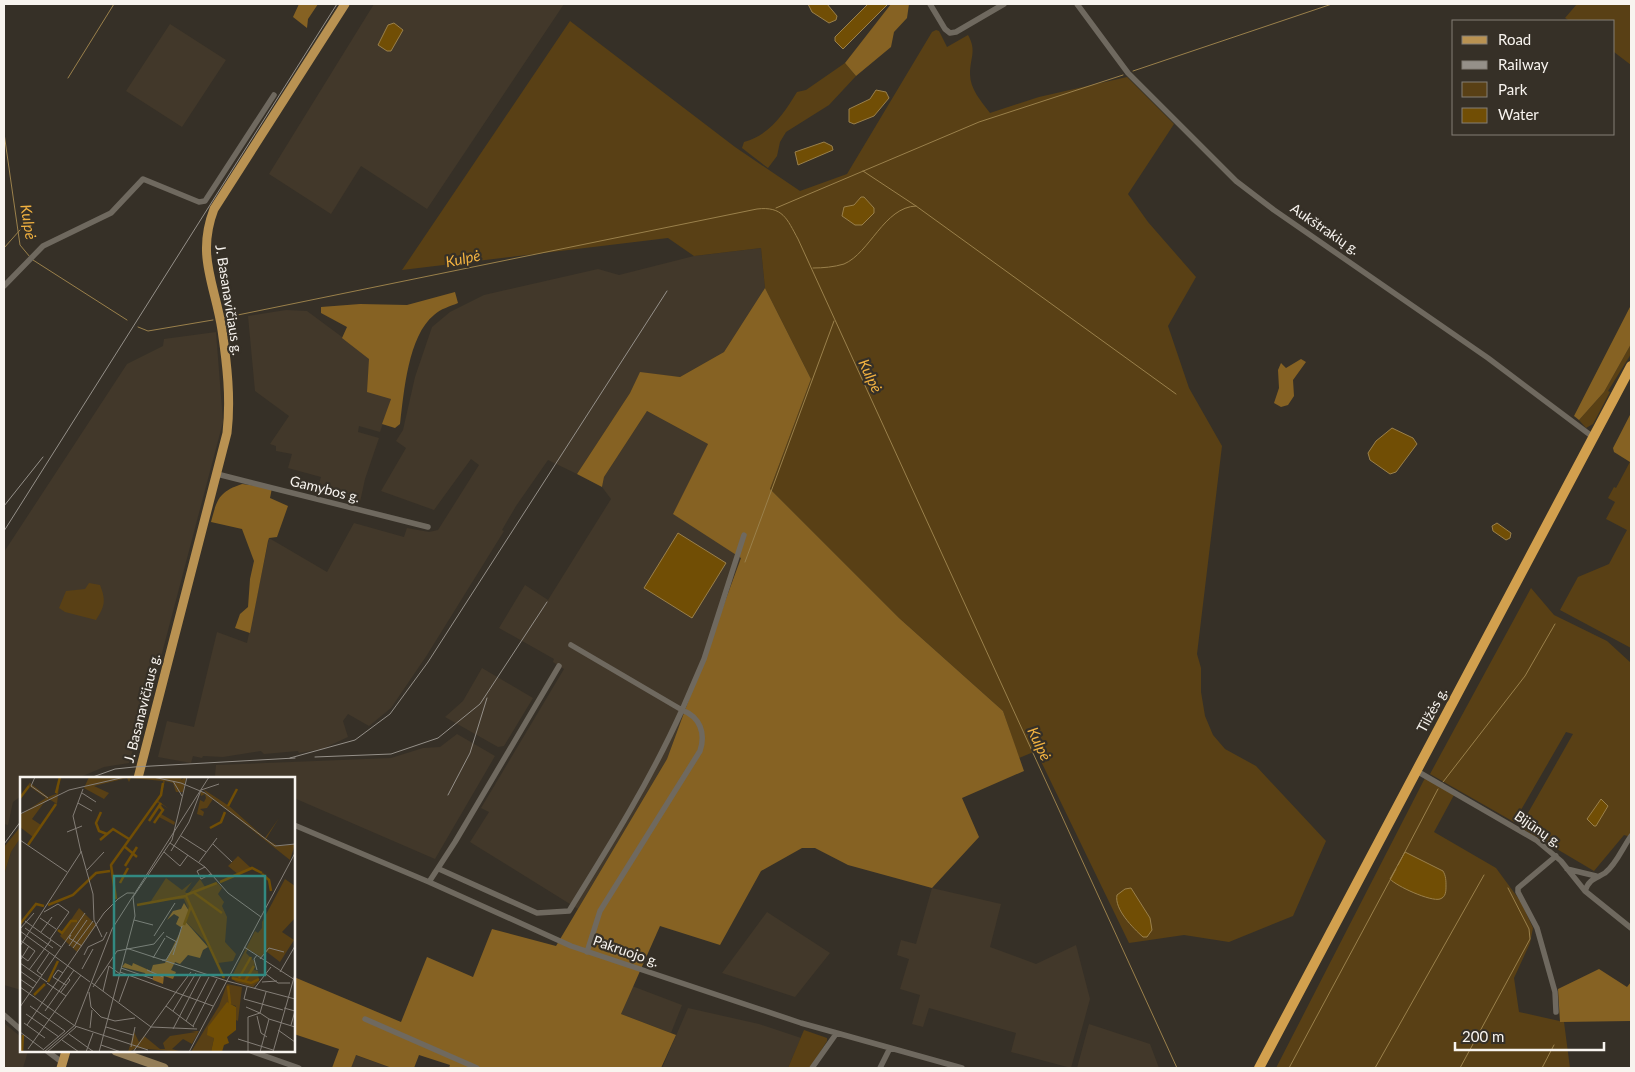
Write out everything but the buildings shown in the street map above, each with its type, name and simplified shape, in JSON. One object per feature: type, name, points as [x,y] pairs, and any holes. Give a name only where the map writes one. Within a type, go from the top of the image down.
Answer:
[{"type":"highway","name":"Tilžės g.","points":[[1259,1068],[1415,770],[1631,366]]},
{"type":"main road","name":"J. Basanavičiaus g.","points":[[138,777],[217,474],[227,433],[230,409],[222,328],[206,257],[207,227],[214,210],[345,4]]},
{"type":"main road","points":[[62,1066],[66,1052]]},
{"type":"main road","points":[[119,1052],[162,1068]]},
{"type":"street","points":[[930,4],[945,29],[950,33],[956,32],[1004,4]]},
{"type":"street","name":"Aukštrakių g.","points":[[1076,4],[1128,73],[1236,181],[1274,210],[1471,346],[1594,437]]},
{"type":"street","points":[[4,286],[30,257],[51,241],[111,213],[144,179],[199,202],[206,201],[274,95]]},
{"type":"street","name":"Gamybos g.","points":[[217,474],[428,527]]},
{"type":"street","points":[[439,869],[537,913],[569,911],[660,760],[704,659],[744,535]]},
{"type":"street","points":[[571,645],[694,717],[699,724],[703,738],[700,751],[600,911],[587,952]]},
{"type":"street","points":[[430,882],[559,666]]},
{"type":"street","name":"Bijūnų g.","points":[[1415,770],[1517,828],[1556,856],[1585,891],[1631,928]]},
{"type":"street","name":"Pakruojo g.","points":[[295,825],[430,882],[526,927],[587,952],[836,1034],[890,1048],[946,1066],[962,1068]]},
{"type":"street","points":[[1585,891],[1587,883],[1596,876],[1604,874],[1612,866],[1631,836]]},
{"type":"street","points":[[1556,856],[1518,888],[1518,892],[1538,928],[1555,992],[1556,1012]]},
{"type":"street","points":[[1567,869],[1596,876]]},
{"type":"street","points":[[4,1015],[20,1029]]},
{"type":"street","points":[[365,1019],[477,1068]]},
{"type":"street","points":[[812,1068],[836,1034]]},
{"type":"street","points":[[880,1068],[890,1048]]},
{"type":"street","points":[[48,1052],[62,1066]]},
{"type":"street","points":[[254,1052],[299,1068]]},
{"type":"shaded area","points":[[299,4],[318,4],[308,19],[307,28],[293,17]]},
{"type":"shaded area","points":[[374,4],[564,4],[427,209],[361,166],[331,214],[269,174]]},
{"type":"shaded area","points":[[891,4],[909,4],[907,18],[894,32],[891,47],[856,76],[845,63]]},
{"type":"shaded area","points":[[170,24],[226,60],[182,127],[126,91]]},
{"type":"shaded area","points":[[761,248],[765,288],[724,352],[680,377],[640,373],[630,393],[577,474],[548,460],[516,506],[502,530],[504,531],[427,655],[391,708],[369,726],[348,714],[343,721],[348,737],[322,749],[299,753],[298,751],[264,754],[261,751],[223,757],[203,756],[202,758],[193,756],[191,763],[158,757],[167,721],[194,727],[217,632],[247,643],[269,538],[327,572],[354,523],[404,537],[407,528],[429,532],[438,530],[479,465],[471,459],[434,510],[381,491],[406,448],[396,441],[403,430],[415,377],[432,327],[450,312],[484,295],[598,269],[619,275],[694,256]]},
{"type":"shaded area","points":[[765,288],[811,379],[770,489],[899,618],[1003,711],[1024,771],[962,798],[979,837],[932,888],[848,865],[815,848],[802,848],[761,871],[720,945],[660,926],[621,1014],[676,1035],[661,1068],[449,1068],[450,1065],[419,1055],[414,1068],[392,1068],[356,1055],[351,1068],[332,1068],[339,1049],[295,1034],[295,977],[401,1022],[427,957],[473,977],[492,929],[556,946],[667,759],[741,558],[673,514],[708,444],[647,411],[604,477],[602,487],[577,474],[630,393],[640,372],[680,377],[724,352]]},
{"type":"shaded area","points":[[455,292],[458,303],[436,313],[425,324],[418,336],[409,365],[400,424],[395,428],[382,424],[391,399],[367,392],[369,359],[342,338],[347,327],[321,313],[321,307],[360,304],[407,305]]},
{"type":"shaded area","points":[[1631,305],[1631,344],[1604,392],[1579,420],[1574,416]]},
{"type":"shaded area","points":[[286,310],[307,311],[365,354],[369,359],[369,365],[391,399],[380,432],[359,426],[358,432],[379,438],[365,479],[360,502],[317,491],[321,477],[288,468],[292,454],[276,451],[276,446],[270,444],[289,416],[255,391],[248,316]]},
{"type":"shaded area","points":[[216,332],[223,422],[157,672],[129,763],[104,767],[80,777],[20,777],[20,797],[13,802],[8,825],[4,824],[4,552],[127,364],[163,346],[164,339]]},
{"type":"shaded area","points":[[1301,359],[1306,362],[1293,380],[1294,396],[1288,405],[1281,407],[1274,403],[1279,388],[1278,370],[1281,363],[1286,368]]},
{"type":"shaded area","points":[[647,411],[708,444],[674,514],[741,557],[667,759],[578,909],[470,842],[489,812],[481,808],[564,669],[553,662],[554,659],[499,628],[525,585],[548,600],[611,499],[602,487],[604,477]]},
{"type":"shaded area","points":[[1631,413],[1630,462],[1614,452],[1613,448]]},
{"type":"shaded area","points":[[242,484],[272,488],[270,498],[288,506],[277,537],[269,538],[268,541],[250,633],[235,628],[240,614],[248,607],[250,579],[254,561],[242,529],[211,522],[217,502],[223,494]]},
{"type":"shaded area","points":[[482,668],[533,698],[504,746],[498,747],[445,717],[463,701]]},
{"type":"shaded area","points":[[457,734],[495,756],[435,859],[295,798],[295,777],[215,776],[216,765],[391,758],[423,748],[440,747]]},
{"type":"shaded area","points":[[20,838],[20,990],[4,985],[4,875],[11,852]]},
{"type":"shaded area","points":[[932,888],[1001,904],[990,947],[1036,964],[1076,945],[1090,999],[1071,1068],[1011,1052],[1016,1033],[929,1008],[923,1027],[912,1024],[920,995],[900,989],[909,959],[897,955],[901,940],[916,944]]},
{"type":"shaded area","points":[[767,912],[830,953],[795,997],[722,973]]},
{"type":"shaded area","points":[[1599,969],[1627,987],[1631,982],[1631,1021],[1560,1022],[1558,989]]},
{"type":"shaded area","points":[[632,986],[682,1005],[671,1033],[621,1014]]},
{"type":"shaded area","points":[[688,1008],[759,1024],[801,1038],[788,1068],[662,1068]]},
{"type":"shaded area","points":[[4,1023],[20,1036],[20,1052],[28,1052],[23,1068],[4,1068]]},
{"type":"shaded area","points":[[1089,1024],[1150,1044],[1159,1068],[1077,1068]]},
{"type":"shaded area","points":[[355,1055],[392,1068],[351,1068]]},
{"type":"green space","points":[[1577,4],[1631,4],[1631,65],[1615,53],[1615,20],[1568,20],[1565,18]]},
{"type":"green space","points":[[570,21],[735,147],[800,191],[847,174],[932,32],[936,30],[939,31],[947,47],[968,35],[973,50],[970,79],[977,95],[990,113],[1039,97],[1127,77],[1174,124],[1128,194],[1148,222],[1196,277],[1168,326],[1189,388],[1222,446],[1197,654],[1201,668],[1201,692],[1205,716],[1213,735],[1225,749],[1256,766],[1326,841],[1293,916],[1229,942],[1184,935],[1129,943],[1036,751],[1019,758],[1003,711],[899,618],[770,489],[811,379],[765,288],[761,248],[694,256],[668,238],[402,270]]},
{"type":"green space","points":[[845,63],[856,76],[829,105],[786,132],[780,142],[777,156],[768,168],[742,148],[744,142],[769,129],[787,108],[797,92],[806,90]]},
{"type":"green space","points":[[1631,344],[1631,354],[1608,391],[1610,392],[1593,424],[1586,428],[1579,420],[1604,392]]},
{"type":"green space","points":[[1631,460],[1631,648],[1560,610],[1578,577],[1609,564],[1627,530],[1606,519],[1615,502],[1608,498],[1614,487],[1616,488]]},
{"type":"green space","points":[[89,583],[100,585],[103,595],[103,607],[96,620],[65,612],[59,608],[66,591],[85,589]]},
{"type":"green space","points":[[1531,588],[1554,615],[1607,641],[1631,663],[1631,837],[1624,835],[1594,871],[1520,827],[1573,734],[1566,732],[1514,822],[1430,774]]},
{"type":"green space","points":[[1425,778],[1454,795],[1434,832],[1496,868],[1521,902],[1533,928],[1530,943],[1514,978],[1519,1012],[1564,1022],[1570,1068],[1276,1068]]},
{"type":"green space","points":[[20,827],[20,838],[11,852],[4,875],[4,847]]},
{"type":"green space","points":[[804,1030],[827,1038],[827,1041],[810,1068],[788,1068]]},
{"type":"water","points":[[808,4],[827,4],[837,16],[836,20],[829,23],[812,12]]},
{"type":"water","points":[[868,4],[888,4],[843,49],[835,41],[835,37]]},
{"type":"water","points":[[394,23],[403,30],[391,51],[387,51],[378,45],[388,25]]},
{"type":"water","points":[[876,90],[886,92],[889,98],[874,116],[854,124],[849,122],[849,109],[870,99]]},
{"type":"water","points":[[824,142],[832,146],[833,150],[798,165],[795,152]]},
{"type":"water","points":[[861,197],[864,197],[874,208],[874,213],[862,225],[855,225],[842,216],[844,207],[854,205]]},
{"type":"water","points":[[1392,428],[1413,438],[1417,444],[1396,472],[1390,474],[1370,460],[1368,453],[1376,441]]},
{"type":"water","points":[[1497,523],[1511,533],[1510,538],[1506,540],[1493,531],[1492,526]]},
{"type":"water","points":[[678,533],[726,563],[692,618],[644,588]]},
{"type":"water","points":[[1601,799],[1608,806],[1596,826],[1594,826],[1587,819]]},
{"type":"water","points":[[1405,852],[1443,871],[1446,878],[1446,888],[1442,898],[1436,899],[1422,896],[1399,886],[1390,879]]},
{"type":"water","points":[[1131,888],[1150,918],[1152,930],[1147,937],[1143,937],[1134,929],[1118,906],[1117,895],[1125,889]]},
{"type":"waterway","points":[[68,78],[114,4]]},
{"type":"waterway","points":[[1133,71],[1332,4]]},
{"type":"waterway","points":[[776,208],[979,122],[1123,75]]},
{"type":"waterway","name":"Kulpė","points":[[4,133],[20,245],[30,257]]},
{"type":"waterway","points":[[863,171],[916,206],[1176,394]]},
{"type":"waterway","points":[[813,268],[844,264],[862,250],[895,214],[905,208],[916,206]]},
{"type":"waterway","name":"Kulpė","points":[[223,318],[757,209],[773,210],[783,215],[798,239],[1177,1068]]},
{"type":"waterway","points":[[4,248],[20,230]]},
{"type":"waterway","name":"Kulpė","points":[[33,260],[127,320]]},
{"type":"waterway","name":"Kulpė","points":[[138,327],[148,331],[213,320]]},
{"type":"waterway","points":[[745,562],[834,321]]},
{"type":"waterway","points":[[1443,782],[1525,676],[1555,624]]},
{"type":"waterway","points":[[1398,865],[1438,789]]},
{"type":"waterway","points":[[1289,1068],[1396,869]]},
{"type":"waterway","points":[[1375,1068],[1484,875]]},
{"type":"waterway","points":[[1460,1068],[1530,939],[1529,929],[1508,888]]},
{"type":"waterway","points":[[1542,1068],[1554,1045]]},
{"type":"railway","points":[[4,531],[337,4]]},
{"type":"railway","points":[[290,758],[355,740],[390,714],[428,662],[667,291]]},
{"type":"railway","points":[[4,506],[43,457]]},
{"type":"railway","points":[[315,757],[391,754],[438,738],[480,704],[547,602]]},
{"type":"railway","points":[[448,795],[470,753],[487,698]]},
{"type":"railway","points":[[93,777],[115,769],[134,767],[295,758]]},
{"type":"railway","points":[[4,844],[20,822]]}]
